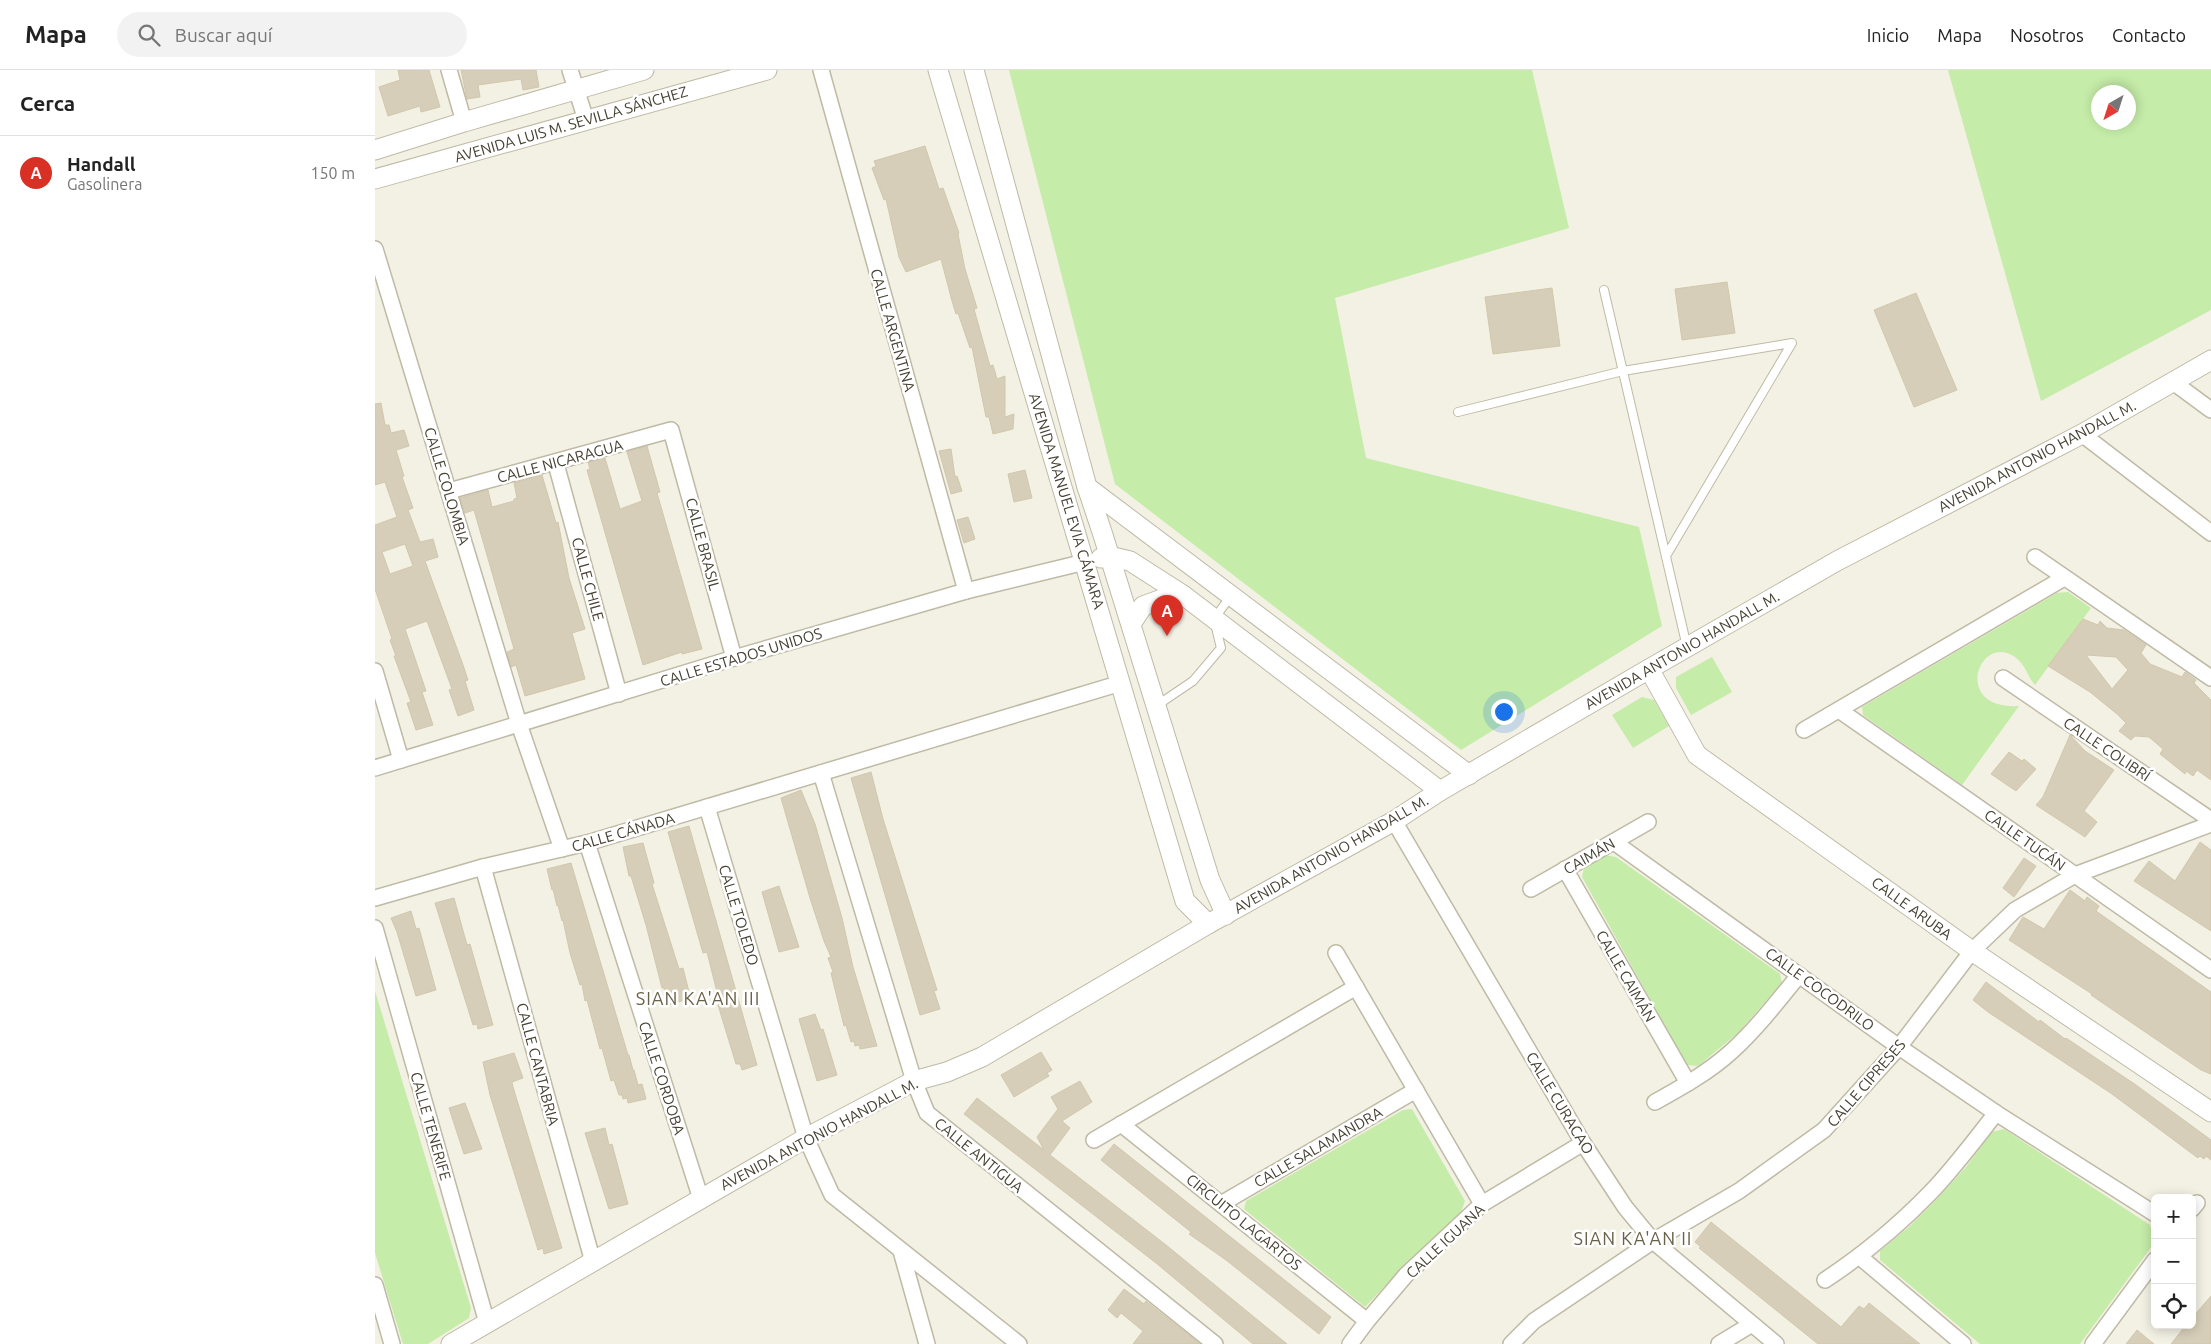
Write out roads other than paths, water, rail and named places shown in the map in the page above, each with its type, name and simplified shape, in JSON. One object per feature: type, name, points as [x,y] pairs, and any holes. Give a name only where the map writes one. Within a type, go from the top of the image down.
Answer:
[{"type":"street","points":[[449,70],[464,122]]},
{"type":"street","points":[[571,70],[585,120]]},
{"type":"street","name":"AVENIDA LUIS M. SEVILLA SÁNCHEZ","points":[[375,150],[644,70]]},
{"type":"street","name":"AVENIDA LUIS M. SEVILLA SÁNCHEZ","points":[[375,179],[767,70]]},
{"type":"street","name":"CALLE ARGENTINA","points":[[821,70],[966,591]]},
{"type":"street","name":"AVENIDA MANUEL EVIA CÁMARA","points":[[938,70],[1185,901],[1208,924]]},
{"type":"street","name":"AVENIDA MANUEL EVIA CÁMARA","points":[[974,70],[1087,487],[1210,880],[1226,915]]},
{"type":"street","name":"CALLE COLOMBIA","points":[[375,249],[519,724],[562,849]]},
{"type":"street","name":"AVENIDA ANTONIO HANDALL M.","points":[[451,1344],[806,1138],[914,1080],[947,1072],[981,1057],[1208,924],[1394,821],[1440,791],[1837,561],[2082,434],[2211,360]]},
{"type":"street","points":[[2173,382],[2211,410]]},
{"type":"street","name":"CALLE NICARAGUA","points":[[449,491],[556,464],[671,430]]},
{"type":"street","name":"CALLE BRASIL","points":[[671,430],[734,658]]},
{"type":"street","points":[[2082,434],[2211,533]]},
{"type":"street","name":"CALLE CHILE","points":[[556,464],[619,694]]},
{"type":"street","name":"AVENIDA MANUEL EVIA CÁMARA","points":[[1087,487],[1469,775]]},
{"type":"street","name":"CALLE ESTADOS UNIDOS","points":[[375,768],[734,658],[966,591],[1109,556]]},
{"type":"street","name":"AVENIDA MANUEL EVIA CÁMARA","points":[[1109,556],[1130,561],[1183,595],[1440,791]]},
{"type":"street","points":[[2035,558],[2211,678]]},
{"type":"street","points":[[1804,730],[2064,578]]},
{"type":"street","points":[[1131,624],[1143,606],[1162,599],[1183,595]]},
{"type":"street","name":"CALLE ARUBA","points":[[1649,669],[1697,755],[1972,951],[2211,1112]]},
{"type":"street","points":[[375,671],[401,760]]},
{"type":"street","name":"CALLE COLIBRÍ","points":[[2003,678],[2211,822]]},
{"type":"street","name":"CALLE CÁNADA","points":[[375,898],[483,867],[587,843],[1121,682]]},
{"type":"street","name":"CALLE TUCÁN","points":[[1839,710],[2211,970]]},
{"type":"street","name":"CALLE ANTIGUA","points":[[821,773],[914,1080],[927,1114],[1215,1344]]},
{"type":"street","name":"CALLE TOLEDO","points":[[707,807],[806,1138],[833,1195],[1019,1344]]},
{"type":"street","name":"CALLE CURACAO","points":[[1394,821],[1583,1143],[1625,1207],[1653,1240],[1776,1344]]},
{"type":"street","name":"CAIMÁN","points":[[1531,889],[1648,822]]},
{"type":"street","name":"CALLE CIPRESES","points":[[1511,1344],[1534,1321],[1653,1240],[1739,1191],[1824,1130],[1899,1046],[1972,951],[2015,910],[2075,875],[2211,822]]},
{"type":"street","name":"CALLE COCODRILO","points":[[1614,842],[1996,1113],[2151,1211]]},
{"type":"street","name":"CALLE CORDOBA","points":[[587,843],[701,1199]]},
{"type":"street","name":"CALLE CANTABRIA","points":[[483,867],[593,1262]]},
{"type":"street","name":"CALLE CAIMÁN","points":[[1565,869],[1688,1083]]},
{"type":"street","name":"CALLE TENERIFE","points":[[375,928],[487,1323]]},
{"type":"street","points":[[1336,953],[1482,1204]]},
{"type":"street","points":[[1655,1102],[1688,1083],[1731,1052],[1753,1032],[1799,975]]},
{"type":"street","points":[[1094,1140],[1356,987]]},
{"type":"street","name":"CALLE SALAMANDRA","points":[[1221,1204],[1416,1090]]},
{"type":"street","points":[[1825,1280],[1860,1257],[1930,1193],[1957,1163],[1996,1113]]},
{"type":"street","name":"CIRCUITO LAGARTOS","points":[[1121,1124],[1367,1321]]},
{"type":"street","name":"CALLE IGUANA","points":[[1350,1344],[1367,1321],[1407,1275],[1482,1204],[1583,1143]]},
{"type":"street","points":[[901,1251],[927,1344]]},
{"type":"street","points":[[1860,1257],[1963,1344]]},
{"type":"street","points":[[2093,1344],[2151,1265]]},
{"type":"street","points":[[375,1285],[392,1344]]},
{"type":"street","points":[[1719,1344],[1751,1324]]},
{"type":"lane","points":[[1605,290],[1687,647]]},
{"type":"lane","points":[[1458,412],[1623,371],[1792,343],[1666,556]]},
{"type":"lane","points":[[1156,706],[1193,681],[1221,648],[1214,619],[1231,596]]},
{"type":"place","name":"Handall","points":[[1167,636]]},
{"type":"district","name":"SIAN KA'AN III","points":[[698,998]]},
{"type":"district","name":"SIAN KA'AN II","points":[[1633,1238]]}]
